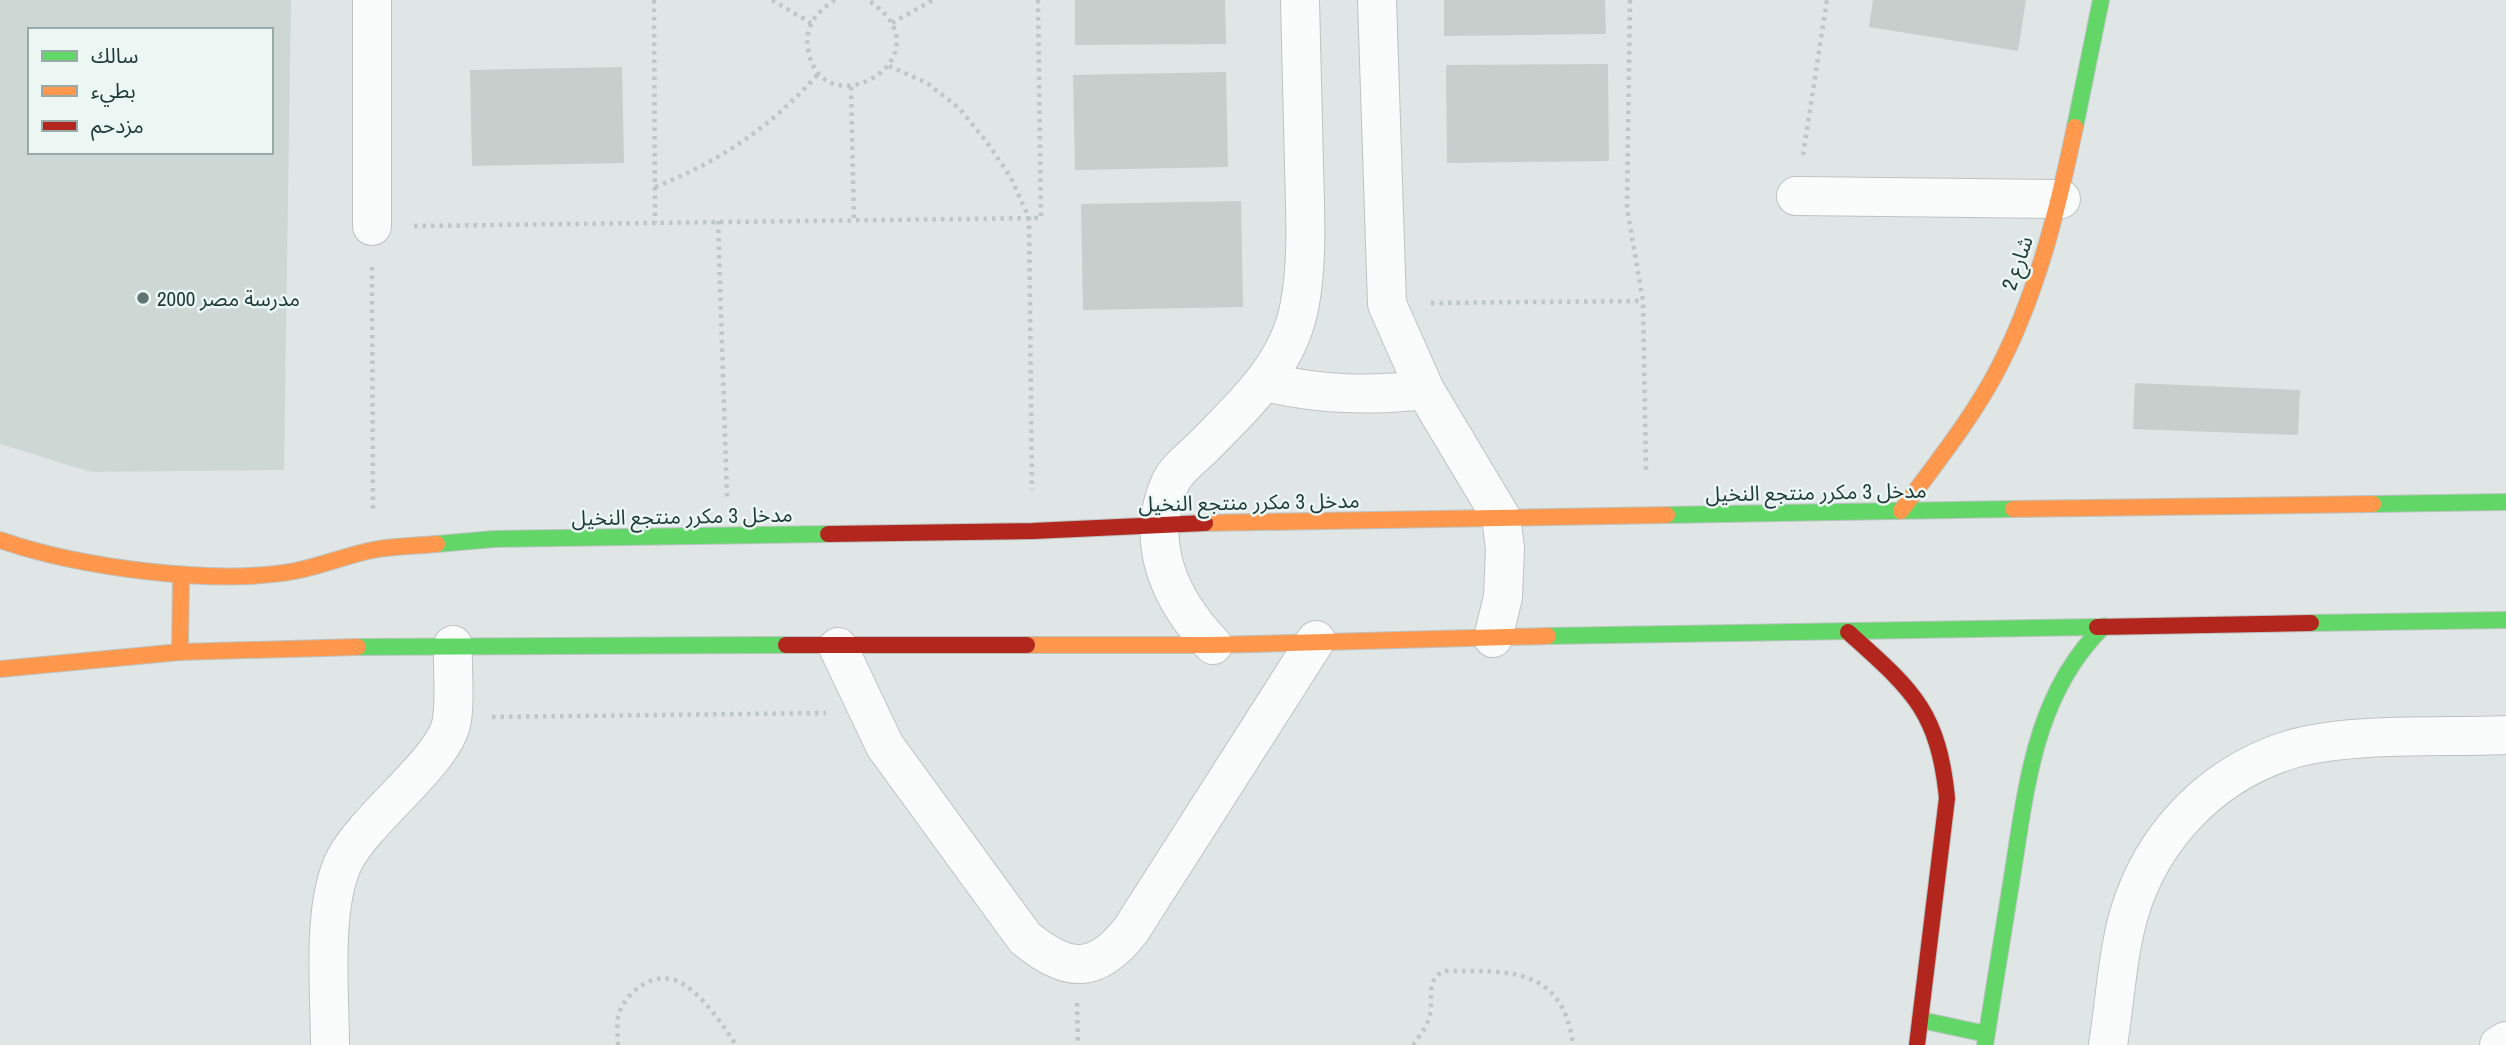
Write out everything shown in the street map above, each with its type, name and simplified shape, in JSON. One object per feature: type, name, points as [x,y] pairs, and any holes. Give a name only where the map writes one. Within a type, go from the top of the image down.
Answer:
[{"type":"street","points":[[372,0],[372,226]]},
{"type":"street","points":[[1213,645],[1189,620],[1171,591],[1161,558],[1160,524],[1171,480],[1266,382],[1291,336],[1300,303],[1306,220],[1300,0]]},
{"type":"street","points":[[1377,0],[1387,304],[1424,390],[1501,517],[1505,548],[1503,597],[1493,638]]},
{"type":"street","name":"شارع 2","points":[[1901,511],[1967,418],[2009,347],[2061,199],[2101,0]]},
{"type":"street","points":[[1796,196],[2061,199]]},
{"type":"street","points":[[1266,382],[1346,396],[1424,390]]},
{"type":"street","name":"مدخل 3 مكرر منتجع النخيل","points":[[0,540],[32,551],[108,566],[181,575],[236,577],[295,571],[373,550],[494,539],[1033,531],[1160,524],[1501,517],[1647,517],[2506,502]]},
{"type":"street","points":[[180,652],[181,575]]},
{"type":"street","points":[[0,669],[18,665],[180,652],[453,645],[1213,645],[1316,640],[2506,620]]},
{"type":"street","points":[[1921,1020],[1985,1039],[2034,749],[2043,718],[2062,678],[2087,641],[2104,626]]},
{"type":"street","points":[[1848,632],[1914,693],[1934,723],[1945,760],[1947,798],[1917,1045]]},
{"type":"street","points":[[838,647],[868,713],[913,788],[1025,938],[1047,955],[1076,964],[1096,962],[1114,952],[1131,930],[1316,640]]},
{"type":"street","points":[[330,1045],[331,905],[337,880],[345,859],[360,838],[440,745],[451,725],[453,645]]},
{"type":"street","points":[[2108,1045],[2129,915],[2147,869],[2177,823],[2209,791],[2244,768],[2290,750],[2339,741],[2506,736]]},
{"type":"street","points":[[2499,1045],[2506,1041]]},
{"type":"path","points":[[654,0],[655,223]]},
{"type":"path","points":[[772,0],[811,23]]},
{"type":"path","points":[[835,0],[821,9],[811,23],[806,40],[809,58],[819,73],[834,83],[852,87],[879,77],[889,66],[895,52],[896,37],[892,23],[882,9],[868,0]]},
{"type":"path","points":[[892,23],[933,0]]},
{"type":"path","points":[[373,550],[372,226],[1041,218],[1038,0]]},
{"type":"path","points":[[1630,0],[1627,208],[1643,301],[1647,517]]},
{"type":"path","points":[[1796,196],[1827,0]]},
{"type":"path","points":[[889,66],[927,83],[960,109],[1010,176],[1029,218],[1033,531]]},
{"type":"path","points":[[655,187],[729,153],[782,112],[819,73]]},
{"type":"path","points":[[852,87],[854,220]]},
{"type":"path","points":[[718,221],[728,536]]},
{"type":"path","points":[[1387,304],[1643,301]]},
{"type":"path","points":[[440,745],[458,741],[489,718],[868,713]]},
{"type":"path","points":[[1413,1045],[1428,1021],[1434,977],[1444,971],[1508,971],[1535,979],[1557,996],[1570,1021],[1573,1045]]},
{"type":"path","points":[[618,1045],[618,1015],[631,991],[655,979],[682,982],[702,1001],[736,1045]]},
{"type":"shaded area","name":"مدرسة مصر 2000","points":[[0,0],[291,0],[284,470],[91,472],[0,444]]},
{"type":"building","points":[[1075,0],[1225,0],[1226,44],[1075,45]]},
{"type":"building","points":[[1444,0],[1605,0],[1606,34],[1444,36]]},
{"type":"building","points":[[1873,0],[2026,0],[2018,51],[1869,27]]},
{"type":"building","points":[[1608,64],[1609,161],[1447,163],[1446,65]]},
{"type":"building","points":[[622,67],[624,163],[472,166],[470,70]]},
{"type":"building","points":[[1226,72],[1228,167],[1075,170],[1073,75]]},
{"type":"building","points":[[1241,201],[1243,307],[1083,310],[1081,204]]},
{"type":"building","points":[[2135,383],[2300,390],[2298,435],[2133,429]]},
{"type":"traffic: fast","points":[[2075,127],[2101,0]]},
{"type":"traffic: fast","points":[[2373,504],[2506,502]]},
{"type":"traffic: fast","points":[[1667,515],[2013,509]]},
{"type":"traffic: fast","points":[[437,544],[494,539],[828,534]]},
{"type":"traffic: fast","points":[[2311,623],[2506,620]]},
{"type":"traffic: fast","points":[[1985,1045],[2024,804],[2038,740],[2063,680],[2081,652],[2104,626]]},
{"type":"traffic: fast","points":[[1548,636],[2097,627]]},
{"type":"traffic: fast","points":[[358,647],[786,645]]},
{"type":"traffic: fast","points":[[1921,1020],[1986,1034]]},
{"type":"traffic: slow","points":[[1901,511],[1978,404],[2013,337],[2045,249],[2075,127]]},
{"type":"traffic: slow","points":[[2013,509],[2373,504]]},
{"type":"traffic: slow","points":[[1205,523],[1667,515]]},
{"type":"traffic: slow","points":[[0,540],[106,566],[187,575],[226,576],[295,571],[373,550],[437,544]]},
{"type":"traffic: slow","points":[[180,652],[181,575]]},
{"type":"traffic: slow","points":[[1027,645],[1213,645],[1548,636]]},
{"type":"traffic: slow","points":[[0,669],[180,652],[358,647]]},
{"type":"traffic: jam","points":[[828,534],[1033,531],[1205,523]]},
{"type":"traffic: jam","points":[[2097,627],[2311,623]]},
{"type":"traffic: jam","points":[[1848,632],[1889,669],[1918,703],[1937,743],[1943,768],[1947,798],[1917,1045]]},
{"type":"traffic: jam","points":[[786,645],[1027,645]]},
{"type":"place","name":"مدرسة مصر 2000","points":[[143,298]]}]
